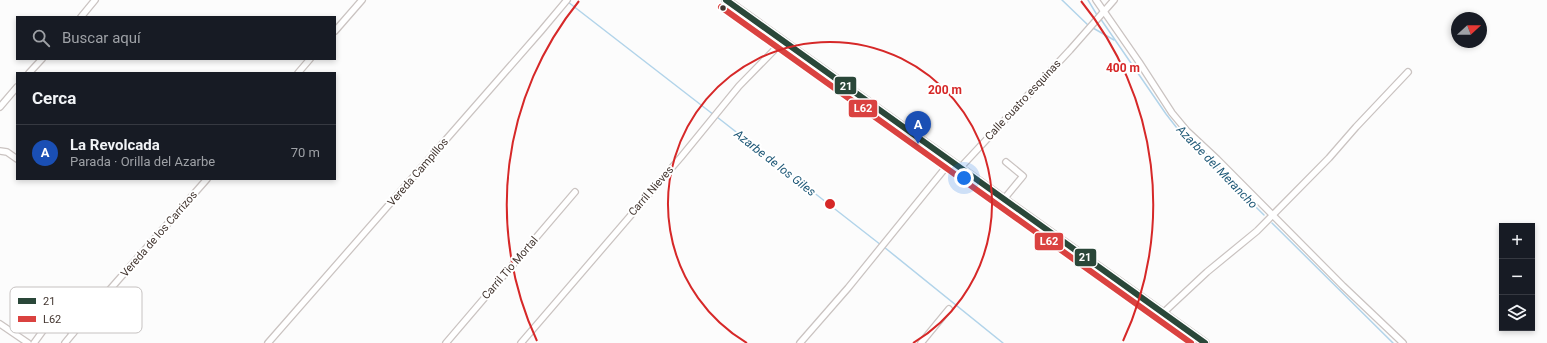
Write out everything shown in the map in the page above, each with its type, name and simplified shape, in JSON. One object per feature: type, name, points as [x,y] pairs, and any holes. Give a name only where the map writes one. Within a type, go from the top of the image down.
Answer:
[{"type":"street","points":[[82,16],[95,0]]},
{"type":"street","points":[[336,30],[362,0]]},
{"type":"street","name":"Vereda Campillos","points":[[268,343],[567,0]]},
{"type":"street","points":[[726,0],[1205,343]]},
{"type":"street","points":[[1096,0],[1102,15],[1139,62],[1172,113],[1187,131],[1217,159],[1343,286],[1403,343]]},
{"type":"street","points":[[1102,15],[1114,0]]},
{"type":"street","name":"Calle cuatro esquinas","points":[[960,168],[1102,15]]},
{"type":"street","name":"Carril Nieves","points":[[521,343],[739,86],[783,41]]},
{"type":"street","points":[[31,72],[41,60]]},
{"type":"street","points":[[299,72],[309,60]]},
{"type":"street","points":[[1163,312],[1207,272],[1257,231],[1329,158],[1408,72]]},
{"type":"street","points":[[0,107],[16,88]]},
{"type":"street","points":[[0,151],[7,152],[16,158]]},
{"type":"street","points":[[800,343],[848,288],[951,161]]},
{"type":"street","points":[[1004,199],[1023,176],[1006,162]]},
{"type":"street","name":"Vereda de los Carrizos","points":[[112,287],[206,180]]},
{"type":"street","name":"Carril Tio Mortal","points":[[446,343],[575,192]]},
{"type":"street","points":[[921,343],[949,309]]},
{"type":"street","points":[[0,324],[10,331]]},
{"type":"street","points":[[13,333],[28,343]]},
{"type":"street","points":[[34,343],[41,333]]},
{"type":"street","name":"Vereda de los Carrizos","points":[[65,343],[73,333]]},
{"type":"waterway","points":[[1062,0],[1089,26]]},
{"type":"waterway","name":"Azarbe del Merancho","points":[[1088,0],[1097,15]]},
{"type":"waterway","name":"Azarbe de los Giles","points":[[568,2],[714,115]]},
{"type":"waterway","name":"Azarbe del Merancho","points":[[1100,18],[1180,132],[1264,215]]},
{"type":"waterway","points":[[1093,28],[1114,40]]},
{"type":"waterway","name":"Azarbe de los Giles","points":[[717,117],[881,245]]},
{"type":"waterway","name":"Azarbe del Merancho","points":[[1272,223],[1393,343]]},
{"type":"waterway","name":"Azarbe de los Giles","points":[[884,247],[1003,343]]},
{"type":"transit line","name":"21","points":[[726,0],[1205,343]]},
{"type":"transit line","name":"L62","points":[[721,7],[1191,343]]},
{"type":"place","name":"La Revolcada","points":[[918,144]]}]
